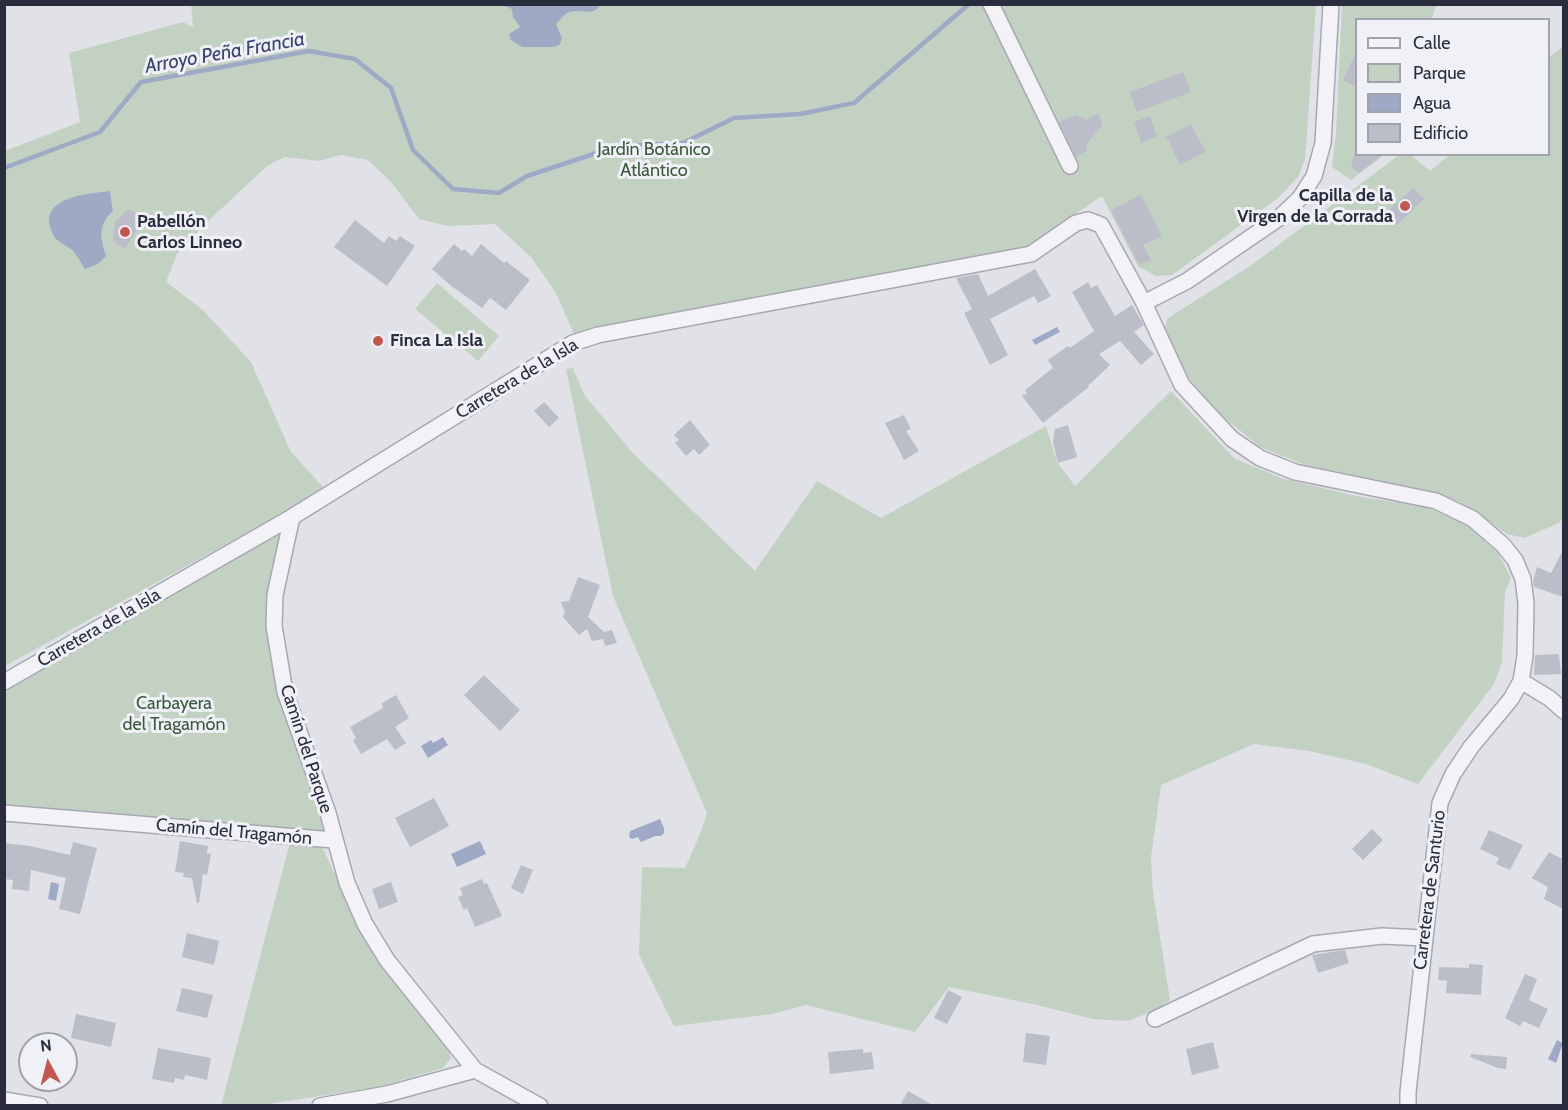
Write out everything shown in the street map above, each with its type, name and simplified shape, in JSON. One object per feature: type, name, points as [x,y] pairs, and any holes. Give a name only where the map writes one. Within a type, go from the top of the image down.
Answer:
[{"type":"street","points":[[991,4],[1070,166]]},
{"type":"street","points":[[1144,303],[1187,281],[1279,218],[1300,198],[1314,176],[1323,143],[1331,4]]},
{"type":"street","name":"Carretera de la Isla","points":[[4,682],[291,517],[573,343],[598,335],[1031,254],[1076,223],[1088,220],[1101,225],[1144,303]]},
{"type":"street","name":"Carretera de Santurio","points":[[1144,303],[1182,385],[1232,439],[1260,458],[1295,472],[1436,501],[1473,519],[1503,545],[1515,560],[1523,579],[1526,603],[1525,656],[1521,681],[1511,699],[1471,747],[1453,774],[1440,803],[1407,1092],[1408,1106]]},
{"type":"street","name":"Camín del Parque","points":[[291,517],[275,595],[274,626],[285,692],[328,813],[334,840]]},
{"type":"street","points":[[1521,681],[1549,698],[1563,711]]},
{"type":"street","name":"Camín del Tragamón","points":[[4,813],[334,840],[347,882],[365,924],[387,960],[475,1070],[540,1106]]},
{"type":"street","points":[[1155,1019],[1313,944],[1382,936],[1424,938]]},
{"type":"street","points":[[320,1106],[387,1094],[475,1070]]},
{"type":"street","points":[[4,1100],[40,1106]]},
{"type":"green space","name":"Jardín Botánico Atlántico","points":[[191,4],[1316,5],[1305,160],[1298,177],[1278,198],[1172,275],[1156,276],[1138,266],[1102,196],[1028,246],[574,334],[556,293],[531,257],[495,224],[448,226],[419,219],[391,182],[368,160],[341,155],[319,161],[285,157],[267,166],[205,224],[177,254],[166,282],[203,310],[251,362],[291,452],[323,487],[290,509],[5,666],[5,151],[80,122],[69,53],[183,22],[193,27]],"holes":[[[1191,124],[1206,152],[1180,165],[1168,142],[1177,137],[1175,133]],[[110,191],[113,211],[101,225],[100,240],[86,269],[73,251]]]},
{"type":"green space","points":[[1342,5],[1436,5],[1432,18],[1355,18],[1355,156],[1383,156],[1351,180],[1332,167],[1336,135]]},
{"type":"green space","points":[[1563,47],[1564,517],[1559,523],[1524,538],[1507,534],[1460,502],[1426,490],[1305,465],[1260,447],[1215,410],[1181,366],[1165,327],[1168,318],[1253,264],[1398,156],[1412,156],[1430,171],[1448,156],[1550,156],[1550,56]]},
{"type":"green space","points":[[437,283],[499,336],[478,361],[415,309]]},
{"type":"green space","points":[[573,368],[585,396],[632,452],[755,571],[817,481],[881,518],[1046,426],[1057,462],[1075,486],[1171,391],[1235,459],[1284,479],[1356,496],[1426,507],[1465,524],[1498,553],[1511,578],[1505,591],[1502,662],[1494,684],[1418,784],[1366,764],[1309,751],[1254,744],[1161,785],[1151,858],[1153,892],[1170,1000],[1160,1008],[1128,1021],[1093,1019],[949,987],[915,1032],[806,1005],[772,1014],[674,1026],[639,955],[642,867],[685,868],[707,813],[613,596],[566,369]]},
{"type":"green space","name":"Carbayera del Tragamón","points":[[292,517],[274,626],[334,840],[5,813],[4,682]]},
{"type":"green space","points":[[290,842],[322,847],[368,944],[449,1050],[451,1058],[443,1068],[378,1087],[262,1105],[221,1106]]},
{"type":"water","points":[[502,5],[600,5],[594,11],[572,11],[564,15],[556,24],[562,38],[560,44],[555,47],[522,47],[511,40],[509,34],[520,27],[513,17],[512,9]]},
{"type":"water","points":[[110,191],[113,211],[105,221],[102,232],[102,243],[106,256],[98,264],[85,269],[72,250],[54,236],[49,223],[51,213],[56,205],[66,200]]},
{"type":"water","points":[[1057,327],[1060,332],[1035,345],[1032,340]]},
{"type":"water","points":[[443,737],[448,745],[428,758],[421,746]]},
{"type":"water","points":[[660,819],[664,828],[661,836],[641,842],[638,837],[632,839],[629,837],[630,831]]},
{"type":"water","points":[[480,841],[486,854],[457,867],[451,854]]},
{"type":"water","points":[[51,882],[59,884],[56,901],[48,899]]},
{"type":"water","points":[[1557,1040],[1563,1043],[1556,1063],[1548,1059]]},
{"type":"building","points":[[1355,54],[1355,86],[1343,80]]},
{"type":"building","points":[[1183,72],[1191,92],[1137,112],[1130,92]]},
{"type":"building","points":[[1098,113],[1103,125],[1086,144],[1087,150],[1076,157],[1059,122],[1076,115],[1087,120]]},
{"type":"building","points":[[1150,116],[1157,137],[1141,143],[1134,122]]},
{"type":"building","points":[[1191,124],[1206,152],[1180,165],[1166,137]]},
{"type":"building","points":[[1354,154],[1355,156],[1380,156],[1359,173],[1351,167]]},
{"type":"building","name":"Capilla de la Virgen de la Corrada","points":[[1413,188],[1424,199],[1397,225],[1386,213]]},
{"type":"building","points":[[1141,195],[1162,236],[1143,245],[1152,261],[1139,264],[1111,210]]},
{"type":"building","name":"Pabellón Carlos Linneo","points":[[128,209],[144,218],[125,249],[113,241],[115,222]]},
{"type":"building","points":[[355,220],[384,243],[389,236],[396,241],[400,236],[415,246],[387,286],[334,247]]},
{"type":"building","points":[[454,244],[472,256],[481,244],[530,280],[506,310],[490,298],[482,308],[432,269]]},
{"type":"building","points":[[1035,269],[1051,296],[1038,303],[1034,296],[990,319],[1008,355],[990,365],[964,313],[972,309],[956,278],[978,274],[988,296]]},
{"type":"building","points":[[1088,282],[1091,288],[1097,285],[1115,316],[1132,305],[1144,325],[1134,332],[1154,354],[1141,365],[1120,341],[1099,354],[1110,365],[1089,387],[1043,423],[1022,396],[1027,393],[1025,390],[1053,368],[1048,360],[1094,331],[1072,292]]},
{"type":"building","points":[[544,402],[559,418],[549,427],[534,411]]},
{"type":"building","points":[[904,415],[911,429],[906,431],[919,451],[904,460],[885,423]]},
{"type":"building","points":[[690,420],[710,445],[699,455],[694,449],[686,456],[675,443],[679,440],[674,435]]},
{"type":"building","points":[[1068,425],[1077,457],[1058,463],[1053,443],[1055,429]]},
{"type":"building","points":[[1563,550],[1563,597],[1534,587],[1533,581],[1537,567],[1551,573]]},
{"type":"building","points":[[578,577],[600,585],[588,617],[604,632],[612,630],[617,643],[605,646],[603,639],[592,641],[587,629],[579,635],[562,616],[565,613],[561,602],[569,601]]},
{"type":"building","points":[[1559,654],[1561,674],[1534,675],[1535,655]]},
{"type":"building","points":[[484,675],[520,710],[500,731],[464,695]]},
{"type":"building","points":[[396,695],[409,718],[395,727],[406,743],[395,750],[387,739],[361,754],[353,740],[356,738],[350,727],[383,708],[382,703]]},
{"type":"building","points":[[434,798],[449,826],[410,847],[395,818]]},
{"type":"building","points":[[1372,829],[1383,840],[1363,860],[1352,849]]},
{"type":"building","points":[[1489,830],[1523,845],[1510,870],[1496,864],[1499,858],[1480,849]]},
{"type":"building","points":[[180,841],[208,846],[207,853],[211,854],[207,875],[203,874],[199,903],[197,903],[192,878],[183,877],[184,873],[175,872]]},
{"type":"building","points":[[73,842],[97,848],[80,914],[59,909],[66,878],[31,870],[29,891],[12,889],[13,880],[4,879],[4,843],[70,855]]},
{"type":"building","points":[[1549,852],[1562,859],[1563,909],[1544,899],[1548,887],[1532,878]]},
{"type":"building","points":[[521,865],[533,870],[523,894],[511,888]]},
{"type":"building","points":[[482,879],[484,884],[487,883],[502,916],[475,927],[467,908],[464,910],[458,897],[463,895],[460,888]]},
{"type":"building","points":[[391,882],[398,902],[379,909],[372,889]]},
{"type":"building","points":[[187,933],[219,941],[214,965],[182,957]]},
{"type":"building","points":[[1345,950],[1349,963],[1318,973],[1312,955]]},
{"type":"building","points":[[1469,964],[1483,965],[1481,995],[1446,993],[1447,981],[1438,980],[1439,967],[1469,968]]},
{"type":"building","points":[[1525,974],[1537,979],[1529,1000],[1548,1009],[1539,1028],[1523,1021],[1520,1026],[1505,1018]]},
{"type":"building","points":[[182,988],[213,995],[207,1018],[176,1011]]},
{"type":"building","points":[[948,990],[962,997],[947,1024],[934,1018]]},
{"type":"building","points":[[76,1014],[116,1023],[111,1047],[78,1040],[78,1032],[72,1032]]},
{"type":"building","points":[[1026,1033],[1050,1036],[1046,1065],[1023,1062]]},
{"type":"building","points":[[1213,1042],[1219,1068],[1192,1075],[1186,1049]]},
{"type":"building","points":[[158,1048],[211,1058],[207,1080],[185,1075],[184,1080],[175,1078],[174,1083],[152,1079]]},
{"type":"building","points":[[863,1049],[863,1053],[872,1052],[874,1069],[830,1074],[828,1052]]},
{"type":"building","points":[[1471,1054],[1507,1057],[1506,1069],[1470,1057]]},
{"type":"building","points":[[908,1091],[934,1106],[900,1106]]},
{"type":"waterway","name":"Arroyo Peña Francia","points":[[4,168],[100,132],[141,82],[309,51],[355,59],[391,88],[413,150],[453,189],[499,193],[527,176],[618,146],[683,143],[734,118],[800,114],[854,103],[969,4]]},
{"type":"place","name":"Capilla de la Virgen de la Corrada","points":[[1405,206]]},
{"type":"place","name":"Pabellón Carlos Linneo","points":[[125,232]]},
{"type":"place","name":"Finca La Isla","points":[[378,341]]}]
